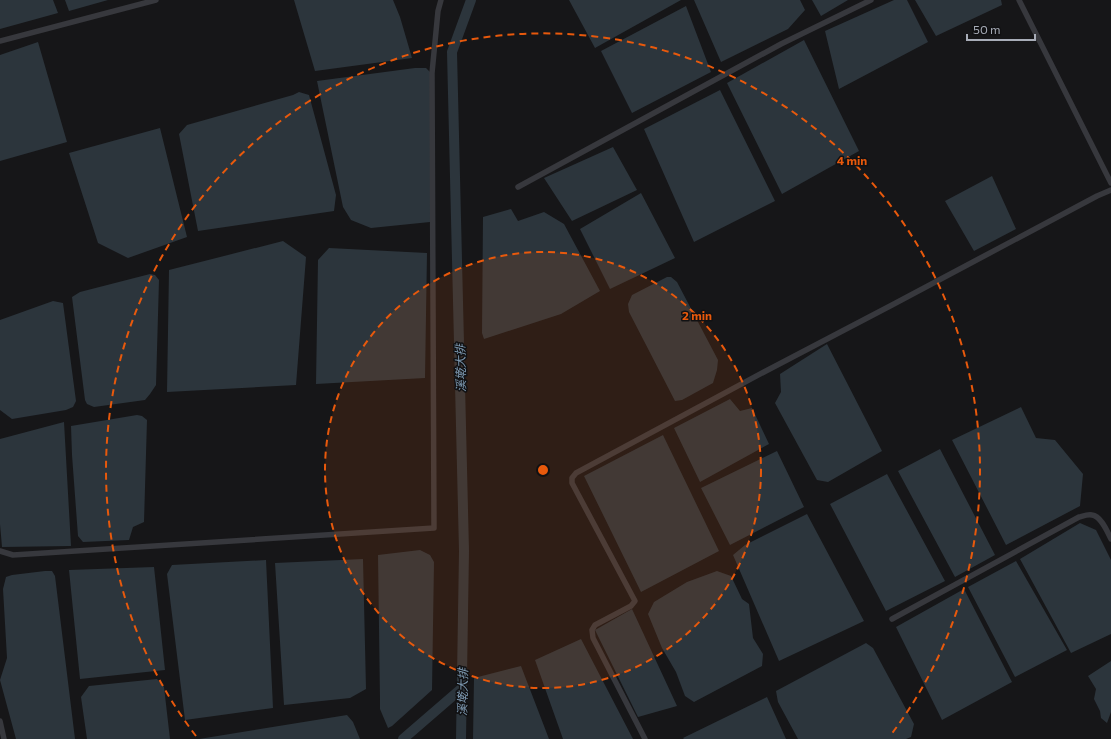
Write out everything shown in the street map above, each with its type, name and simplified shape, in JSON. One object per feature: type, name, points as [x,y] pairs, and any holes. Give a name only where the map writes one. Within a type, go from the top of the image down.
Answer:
[{"type":"lane","points":[[0,41],[156,0]]},
{"type":"lane","points":[[0,551],[13,555],[434,528],[432,72],[438,11],[441,0]]},
{"type":"lane","points":[[518,187],[767,51],[871,0]]},
{"type":"lane","points":[[1019,0],[1111,183]]},
{"type":"lane","points":[[645,739],[592,638],[592,630],[595,625],[631,606],[635,601],[572,483],[572,478],[576,473],[764,372],[1111,190]]},
{"type":"lane","points":[[892,618],[1079,517],[1090,514],[1097,516],[1111,539]]},
{"type":"lane","points":[[0,722],[4,739]]},
{"type":"shaded area","points":[[0,0],[53,0],[58,13],[0,29]]},
{"type":"shaded area","points":[[65,0],[108,0],[69,11]]},
{"type":"shaded area","points":[[294,0],[393,0],[400,17],[412,58],[315,71]]},
{"type":"shaded area","points":[[569,0],[681,0],[595,48]]},
{"type":"shaded area","points":[[694,0],[800,0],[805,10],[788,29],[721,62]]},
{"type":"shaded area","points":[[812,0],[848,0],[821,16]]},
{"type":"shaded area","points":[[894,0],[907,0],[928,42],[839,89],[825,31]]},
{"type":"shaded area","points":[[915,0],[1001,0],[1002,5],[936,36]]},
{"type":"shaded area","points":[[686,6],[711,72],[632,113],[601,51]]},
{"type":"shaded area","points":[[804,40],[859,151],[782,194],[727,83]]},
{"type":"shaded area","points":[[38,42],[67,142],[0,161],[0,55]]},
{"type":"shaded area","points":[[415,68],[426,68],[433,75],[430,222],[371,228],[351,220],[343,207],[317,81]]},
{"type":"shaded area","points":[[720,90],[775,201],[694,242],[644,129]]},
{"type":"shaded area","points":[[299,92],[309,95],[336,195],[334,211],[198,231],[179,134],[187,125]]},
{"type":"shaded area","points":[[160,128],[187,237],[128,258],[98,243],[69,153]]},
{"type":"shaded area","points":[[613,147],[637,190],[572,221],[544,178]]},
{"type":"shaded area","points":[[992,176],[1016,229],[974,251],[945,201]]},
{"type":"shaded area","points":[[641,193],[675,258],[610,289],[580,229]]},
{"type":"shaded area","points":[[511,209],[518,221],[544,212],[564,224],[600,291],[561,314],[484,339],[482,333],[483,217]]},
{"type":"shaded area","points":[[283,241],[306,257],[296,385],[167,392],[169,270]]},
{"type":"shaded area","points":[[329,248],[427,253],[425,378],[316,384],[318,260]]},
{"type":"shaded area","points":[[150,274],[155,275],[159,280],[156,385],[145,400],[94,407],[87,404],[85,400],[72,297],[80,292]]},
{"type":"shaded area","points":[[667,277],[671,277],[677,282],[718,360],[713,383],[682,400],[675,401],[629,312],[628,304],[632,295]]},
{"type":"shaded area","points":[[53,301],[63,303],[76,401],[73,407],[66,410],[12,419],[0,410],[0,320]]},
{"type":"shaded area","points":[[827,344],[882,451],[828,482],[817,480],[775,403],[781,392],[780,374]]},
{"type":"shaded area","points":[[730,399],[740,411],[752,408],[769,444],[700,482],[674,428]]},
{"type":"shaded area","points":[[1021,407],[1036,438],[1055,440],[1083,474],[1080,506],[1006,545],[952,440]]},
{"type":"shaded area","points":[[137,415],[142,416],[147,420],[144,522],[133,527],[129,540],[83,542],[78,536],[71,426]]},
{"type":"shaded area","points":[[64,422],[71,546],[2,547],[0,524],[0,439]]},
{"type":"shaded area","points":[[663,435],[719,551],[641,592],[584,476]]},
{"type":"shaded area","points":[[940,449],[995,555],[955,577],[898,471]]},
{"type":"shaded area","points":[[777,451],[804,507],[730,545],[701,488]]},
{"type":"shaded area","points":[[887,474],[945,581],[886,611],[830,504]]},
{"type":"shaded area","points":[[807,514],[864,621],[779,661],[733,555],[745,545]]},
{"type":"shaded area","points":[[1080,523],[1096,530],[1111,560],[1111,634],[1071,653],[1020,559]]},
{"type":"shaded area","points":[[420,550],[430,555],[434,562],[432,690],[388,728],[380,709],[378,555]]},
{"type":"shaded area","points":[[363,559],[366,689],[350,698],[284,705],[275,563]]},
{"type":"shaded area","points":[[266,560],[273,708],[185,720],[167,574],[172,565]]},
{"type":"shaded area","points":[[1016,561],[1067,650],[1015,677],[968,587]]},
{"type":"shaded area","points":[[154,567],[165,670],[80,679],[69,570]]},
{"type":"shaded area","points":[[52,571],[55,576],[75,739],[16,739],[0,680],[7,658],[3,589],[6,577]]},
{"type":"shaded area","points":[[717,571],[731,576],[742,599],[749,604],[753,638],[763,654],[762,666],[694,702],[685,696],[676,672],[662,648],[648,614],[654,602],[687,582]]},
{"type":"shaded area","points":[[964,589],[1012,682],[942,720],[896,627]]},
{"type":"shaded area","points":[[632,609],[677,706],[638,717],[595,630]]},
{"type":"shaded area","points":[[581,639],[633,739],[563,739],[535,660]]},
{"type":"shaded area","points":[[866,643],[873,648],[914,724],[911,737],[906,739],[798,739],[778,702],[776,691]]},
{"type":"shaded area","points":[[1111,661],[1111,712],[1107,723],[1101,718],[1100,711],[1094,699],[1096,689],[1088,676]]},
{"type":"shaded area","points":[[521,666],[549,739],[473,739],[474,678]]},
{"type":"shaded area","points":[[157,679],[164,687],[170,739],[87,739],[81,697],[89,686]]},
{"type":"shaded area","points":[[767,697],[786,739],[683,738]]},
{"type":"shaded area","points":[[347,715],[353,722],[360,739],[199,739]]},
{"type":"waterway","name":"溪墘大排","points":[[461,739],[464,551],[452,52],[471,0]]},
{"type":"waterway","points":[[403,739],[462,688]]}]
